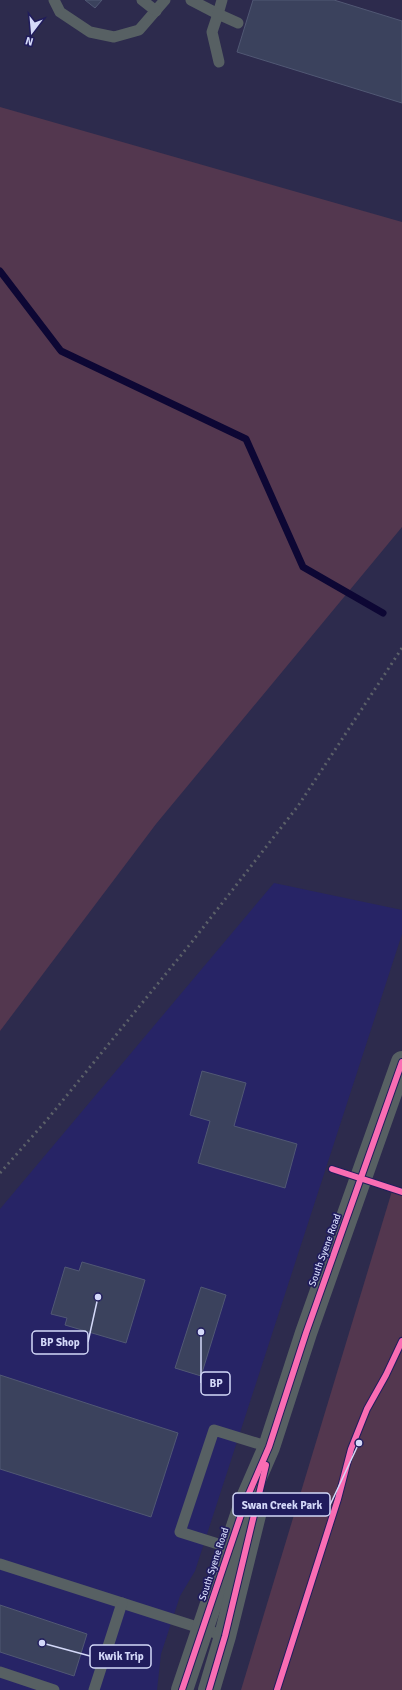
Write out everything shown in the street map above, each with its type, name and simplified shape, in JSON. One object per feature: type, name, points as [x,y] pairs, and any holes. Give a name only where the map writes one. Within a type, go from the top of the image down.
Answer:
[{"type":"street","name":"South Syene Road","points":[[182,1690],[203,1629],[238,1550],[306,1332],[402,1062]]},
{"type":"street","name":"South Syene Road","points":[[209,1690],[225,1636],[238,1550]]},
{"type":"lane","points":[[54,0],[60,12],[90,32],[114,37],[139,30],[165,0]]},
{"type":"lane","points":[[142,0],[156,11]]},
{"type":"lane","points":[[192,0],[238,23]]},
{"type":"lane","points":[[219,62],[212,32],[222,0]]},
{"type":"lane","points":[[238,1550],[180,1532],[214,1430],[269,1447]]},
{"type":"lane","points":[[0,1564],[225,1636]]},
{"type":"lane","points":[[94,1690],[122,1603]]},
{"type":"lane","points":[[0,1672],[54,1690]]},
{"type":"shaded area","points":[[0,107],[402,222],[402,527],[156,824],[0,1031]]},
{"type":"shaded area","points":[[274,883],[402,910],[402,934],[195,1571],[180,1596],[161,1654],[157,1690],[0,1690],[0,1209]]},
{"type":"shaded area","points":[[392,1191],[402,1195],[402,1690],[241,1690]]},
{"type":"building","points":[[85,0],[102,0],[95,8]]},
{"type":"building","points":[[253,0],[334,0],[402,21],[402,103],[237,52]]},
{"type":"building","points":[[202,1071],[246,1083],[234,1126],[297,1144],[285,1188],[198,1163],[210,1121],[190,1115]]},
{"type":"building","points":[[82,1262],[145,1280],[126,1343],[65,1325],[67,1318],[51,1314],[65,1267],[79,1271]]},
{"type":"building","points":[[201,1287],[226,1295],[201,1376],[175,1368]]},
{"type":"building","points":[[0,1375],[178,1433],[151,1517],[0,1469]]},
{"type":"building","points":[[0,1605],[87,1634],[74,1676],[0,1652]]},
{"type":"waterway","points":[[0,271],[61,351],[246,439],[303,567],[383,613]]},
{"type":"railway","points":[[0,1173],[46,1121],[191,943],[298,806],[402,648]]},
{"type":"cycle path","points":[[182,1690],[246,1500],[269,1447],[306,1333],[402,1062]]},
{"type":"cycle path","points":[[332,1169],[402,1192]]},
{"type":"cycle path","points":[[277,1690],[338,1499],[351,1449],[367,1409],[386,1375],[402,1341]]},
{"type":"cycle path","points":[[209,1690],[225,1636],[266,1465]]},
{"type":"place","name":"BP Shop","points":[[98,1297]]},
{"type":"place","name":"BP","points":[[201,1332]]},
{"type":"place","name":"Swan Creek Park","points":[[359,1443]]},
{"type":"place","name":"Kwik Trip","points":[[42,1643]]}]
